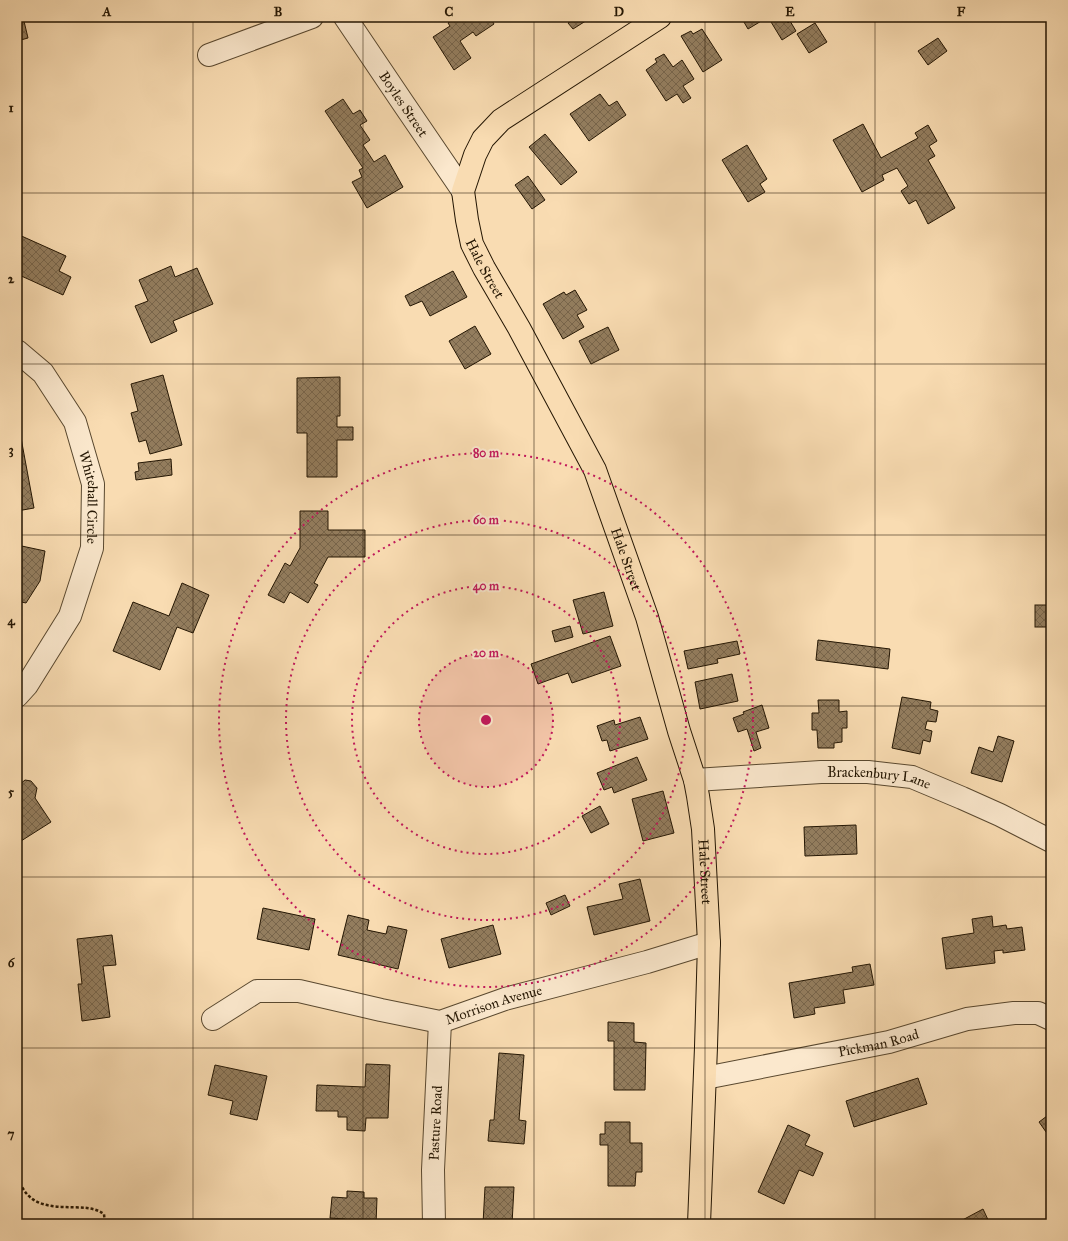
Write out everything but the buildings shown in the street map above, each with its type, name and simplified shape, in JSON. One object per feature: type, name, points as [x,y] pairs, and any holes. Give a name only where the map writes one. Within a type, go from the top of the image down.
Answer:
[{"type":"main road","name":"Hale Street","points":[[660,17],[501,120],[483,139],[475,155],[463,191],[472,244],[595,470],[647,618],[694,780],[703,829],[709,943],[699,1224]]},
{"type":"street","points":[[209,55],[312,17]]},
{"type":"street","name":"Boyles Street","points":[[345,17],[463,191]]},
{"type":"street","name":"Whitehall Circle","points":[[17,351],[43,373],[75,422],[93,484],[93,490],[92,548],[70,616],[27,685],[17,696]]},
{"type":"street","name":"Brackenbury Lane","points":[[694,780],[821,772],[868,772],[912,777],[994,812],[1051,841]]},
{"type":"street","name":"Morrison Avenue","points":[[213,1019],[257,991],[299,991],[440,1022],[505,999],[647,962],[709,943]]},
{"type":"street","name":"Pickman Road","points":[[705,1078],[889,1042],[967,1020],[1014,1013],[1038,1013],[1051,1019]]},
{"type":"street","name":"Pasture Road","points":[[434,1224],[433,1170],[440,1022]]},
{"type":"path","points":[[17,1179],[30,1197],[38,1203],[56,1207],[98,1209],[104,1214],[105,1224]]}]
